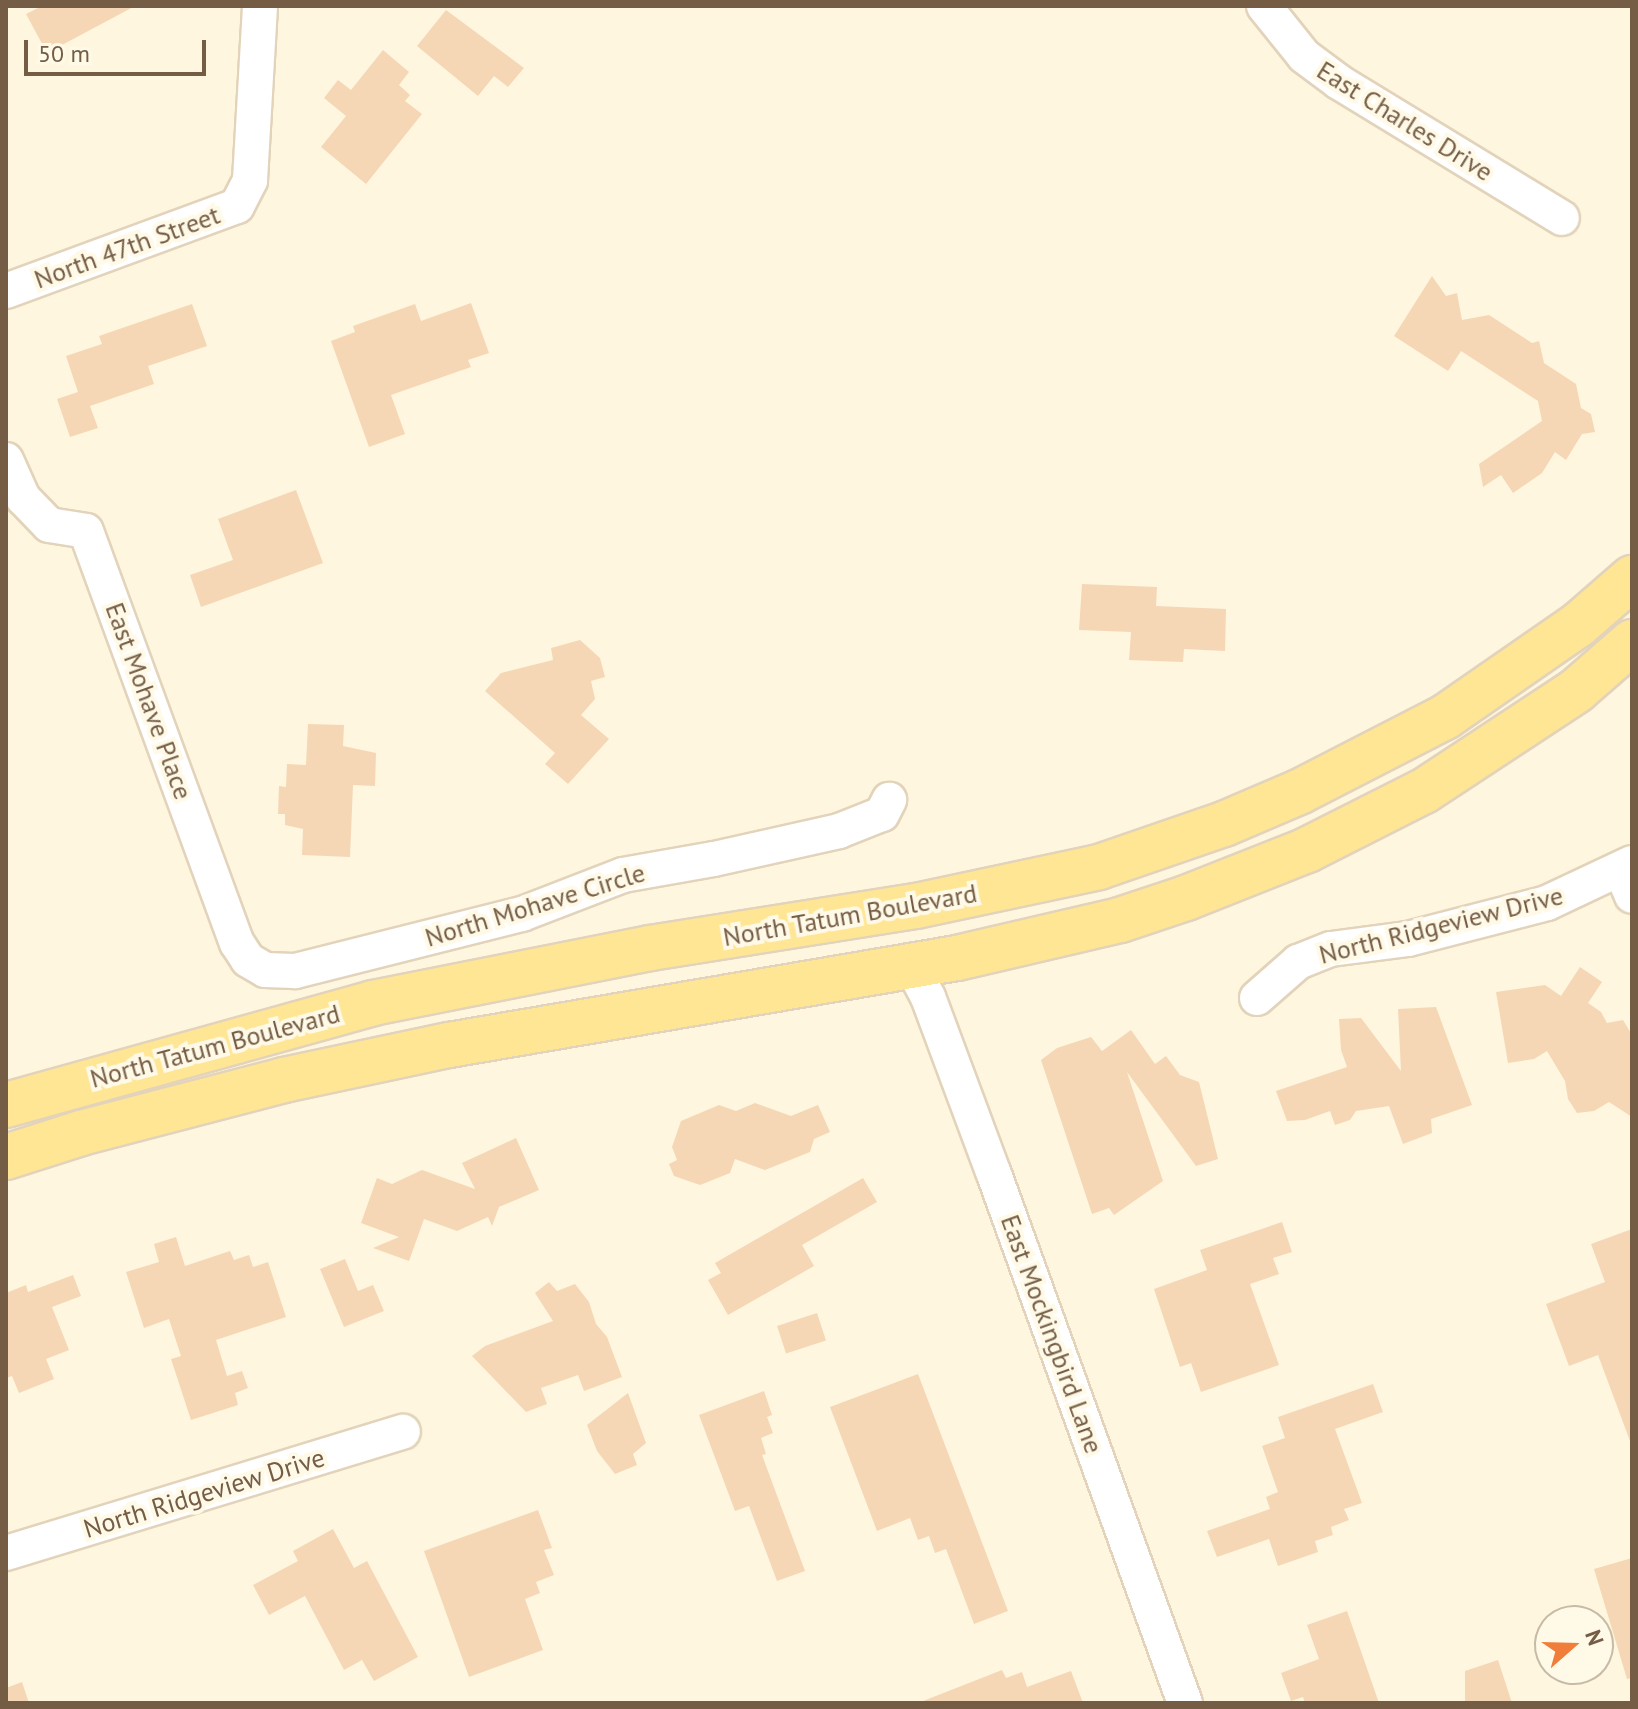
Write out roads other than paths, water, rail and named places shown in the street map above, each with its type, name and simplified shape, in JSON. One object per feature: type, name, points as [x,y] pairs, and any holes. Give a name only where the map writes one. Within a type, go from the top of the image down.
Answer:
[{"type":"main road","name":"North Tatum Boulevard","points":[[6,1105],[373,1003],[650,948],[1013,888],[1127,858],[1224,824],[1299,792],[1445,717],[1578,625],[1632,578]]},
{"type":"main road","name":"North Tatum Boulevard","points":[[6,1157],[81,1133],[284,1080],[404,1055],[912,967],[1120,920],[1307,850],[1413,797],[1480,757],[1577,690],[1632,642]]},
{"type":"main road","points":[[373,1003],[450,1014],[777,957],[848,950],[891,955],[912,967]]},
{"type":"street","name":"North 47th Street","points":[[6,291],[237,206],[250,180],[260,6]]},
{"type":"street","name":"East Charles Drive","points":[[1264,6],[1304,56],[1339,82],[1562,218]]},
{"type":"street","name":"East Mohave Place","points":[[6,460],[23,498],[49,525],[86,531],[237,943],[248,960],[265,970]]},
{"type":"street","name":"North Mohave Circle","points":[[265,970],[295,971],[522,914],[623,875],[839,831],[882,814],[889,800]]},
{"type":"street","name":"North Ridgeview Drive","points":[[1257,998],[1298,962],[1331,949],[1408,939],[1547,903],[1628,877]]},
{"type":"street","name":"East Mockingbird Lane","points":[[912,967],[928,997],[994,1174],[1185,1703]]},
{"type":"street","name":"North Ridgeview Drive","points":[[6,1553],[403,1432]]}]
